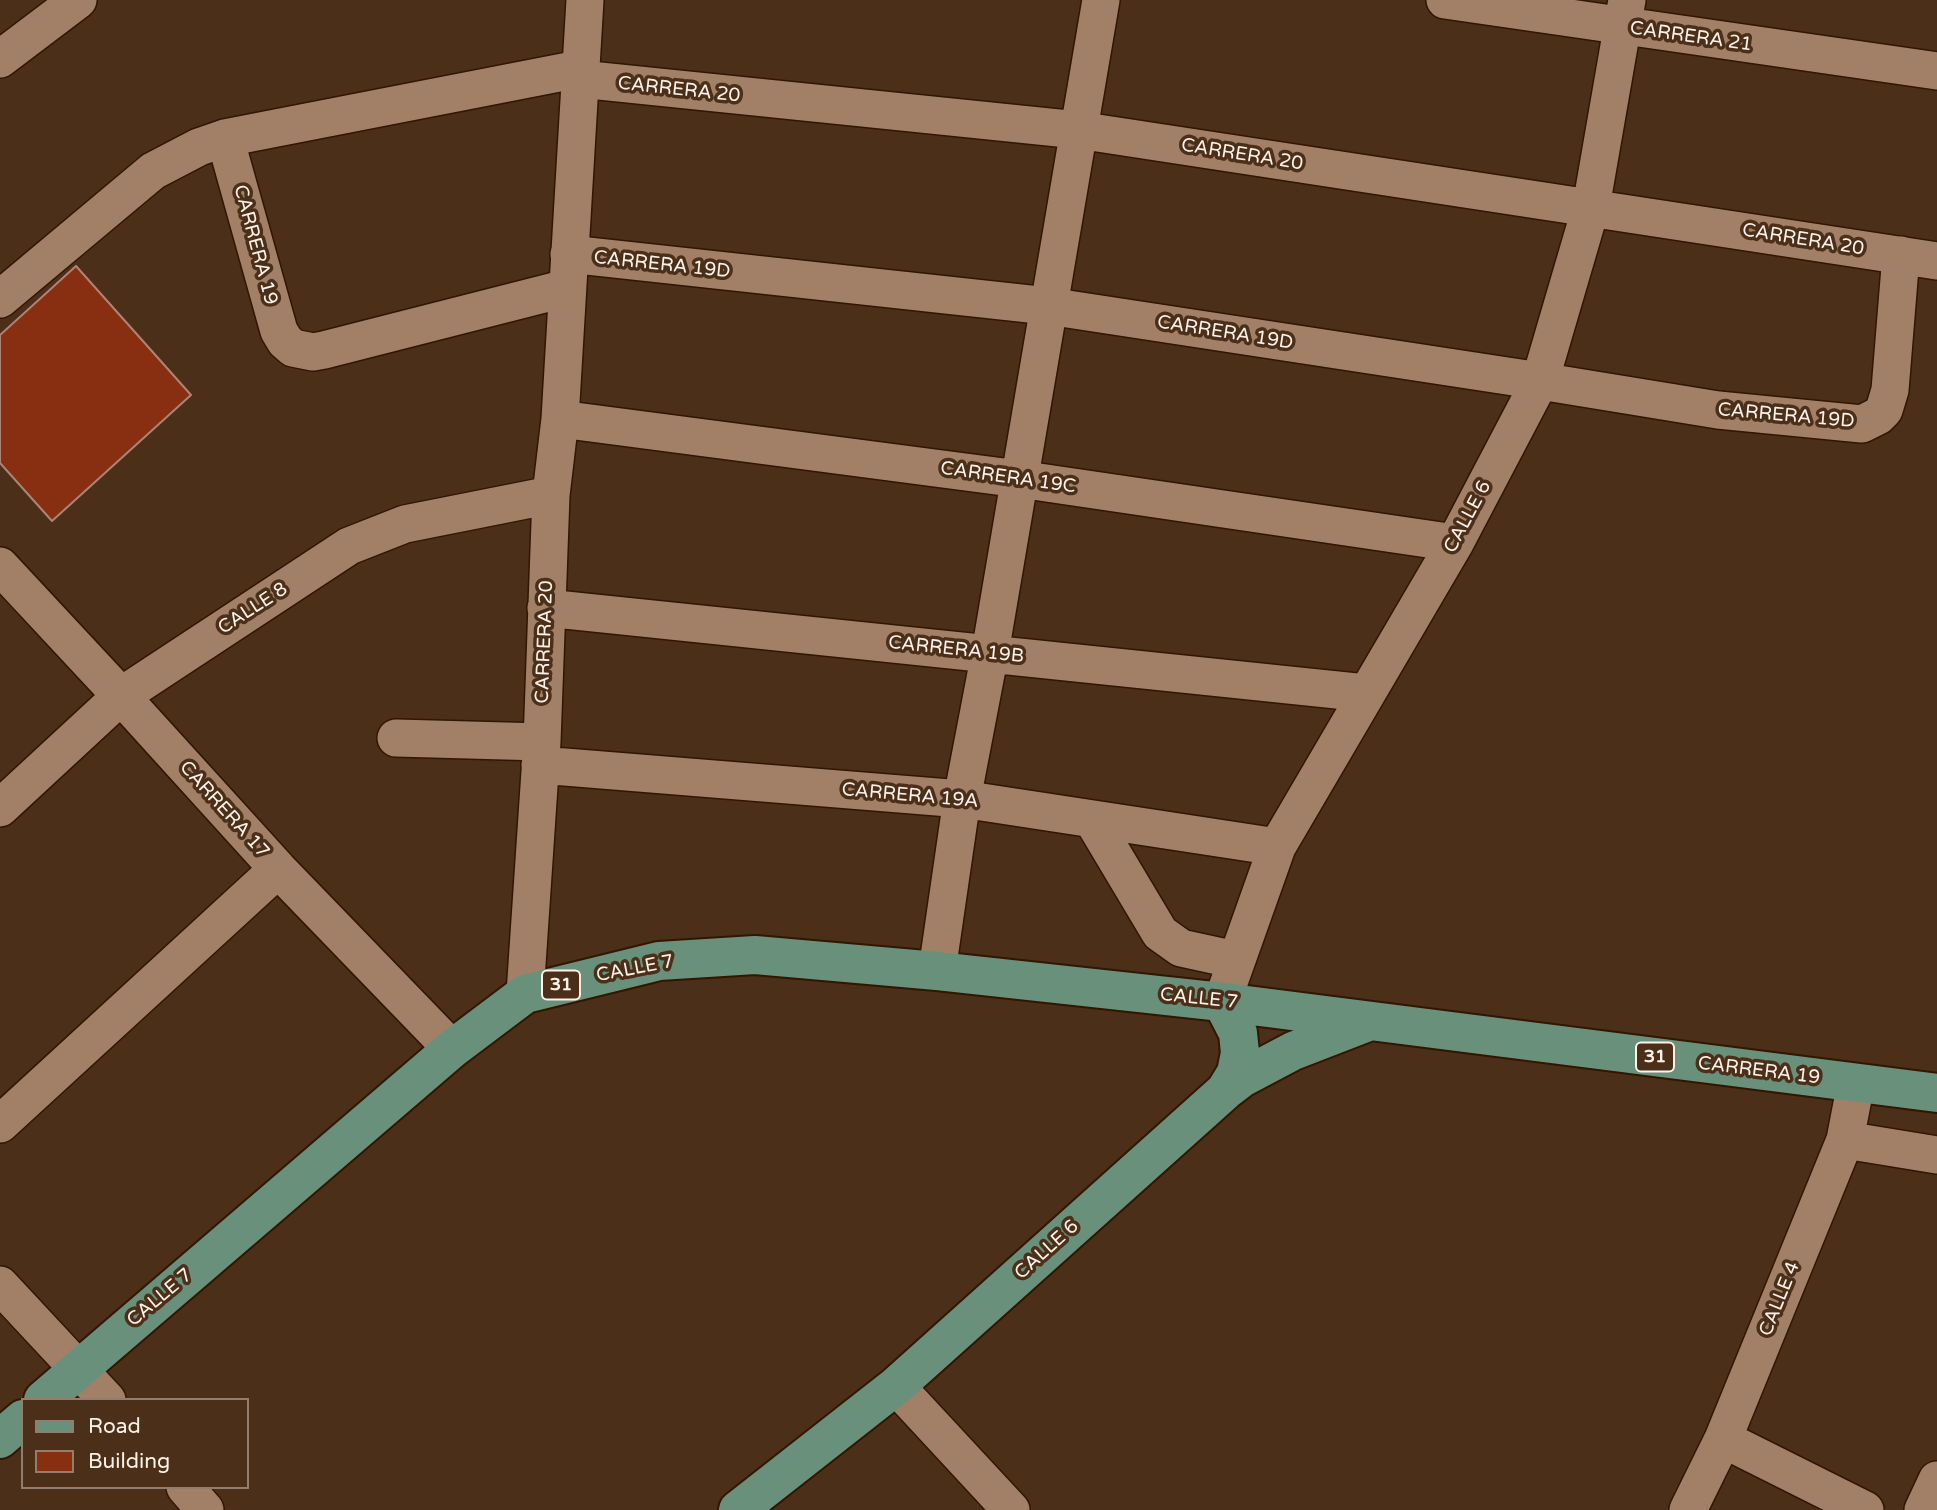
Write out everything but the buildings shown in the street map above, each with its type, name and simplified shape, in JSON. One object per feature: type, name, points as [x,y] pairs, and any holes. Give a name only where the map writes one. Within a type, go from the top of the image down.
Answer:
[{"type":"main road","name":"CALLE 7","points":[[45,1398],[452,1049],[525,995],[659,961],[755,955],[937,971],[1374,1020]]},
{"type":"main road","points":[[1222,1002],[1238,1033],[1240,1053],[1236,1073],[1225,1091]]},
{"type":"main road","name":"CARRERA 19","points":[[1374,1020],[1937,1093]]},
{"type":"main road","name":"CALLE 6","points":[[738,1510],[896,1386],[1225,1091],[1242,1078],[1293,1051],[1374,1020]]},
{"type":"main road","points":[[0,1439],[21,1421]]},
{"type":"street","name":"CARRERA 20","points":[[525,995],[541,753],[551,495],[560,419],[585,0]]},
{"type":"street","points":[[937,971],[962,799],[990,653],[1101,0]]},
{"type":"street","name":"CARRERA 21","points":[[1445,0],[1625,14],[1937,71]]},
{"type":"street","points":[[0,59],[74,1]]},
{"type":"street","name":"CALLE 6","points":[[1222,1002],[1277,847],[1455,543],[1541,381],[1591,207],[1625,14]]},
{"type":"street","name":"CARRERA 20","points":[[0,299],[153,171],[199,147],[225,138],[580,74],[1078,130],[1937,261]]},
{"type":"street","name":"CARRERA 19","points":[[225,138],[278,331],[293,348]]},
{"type":"street","name":"CARRERA 19D","points":[[293,348],[313,352],[324,350],[568,271],[1048,306],[1718,410],[1862,424],[1878,416],[1887,402],[1890,390],[1901,255]]},
{"type":"street","name":"CARRERA 19C","points":[[560,419],[1020,480],[1455,543]]},
{"type":"street","name":"CALLE 8","points":[[0,808],[121,696],[349,546],[405,524],[551,495]]},
{"type":"street","name":"CARRERA 17","points":[[0,566],[278,870],[452,1049]]},
{"type":"street","name":"CARRERA 19B","points":[[546,608],[1366,693]]},
{"type":"street","name":"CARRERA 19A","points":[[397,738],[962,799],[1277,847]]},
{"type":"street","points":[[1092,818],[1160,933],[1181,948],[1236,960]]},
{"type":"street","points":[[0,1124],[278,870]]},
{"type":"street","name":"CALLE 4","points":[[1688,1510],[1723,1439],[1845,1140],[1856,1083]]},
{"type":"street","points":[[1845,1140],[1937,1154]]},
{"type":"street","points":[[0,1285],[105,1398]]},
{"type":"street","points":[[896,1386],[1011,1510]]},
{"type":"street","points":[[1723,1439],[1866,1510]]},
{"type":"street","points":[[1923,1510],[1937,1480]]},
{"type":"street","points":[[187,1489],[205,1510]]}]
